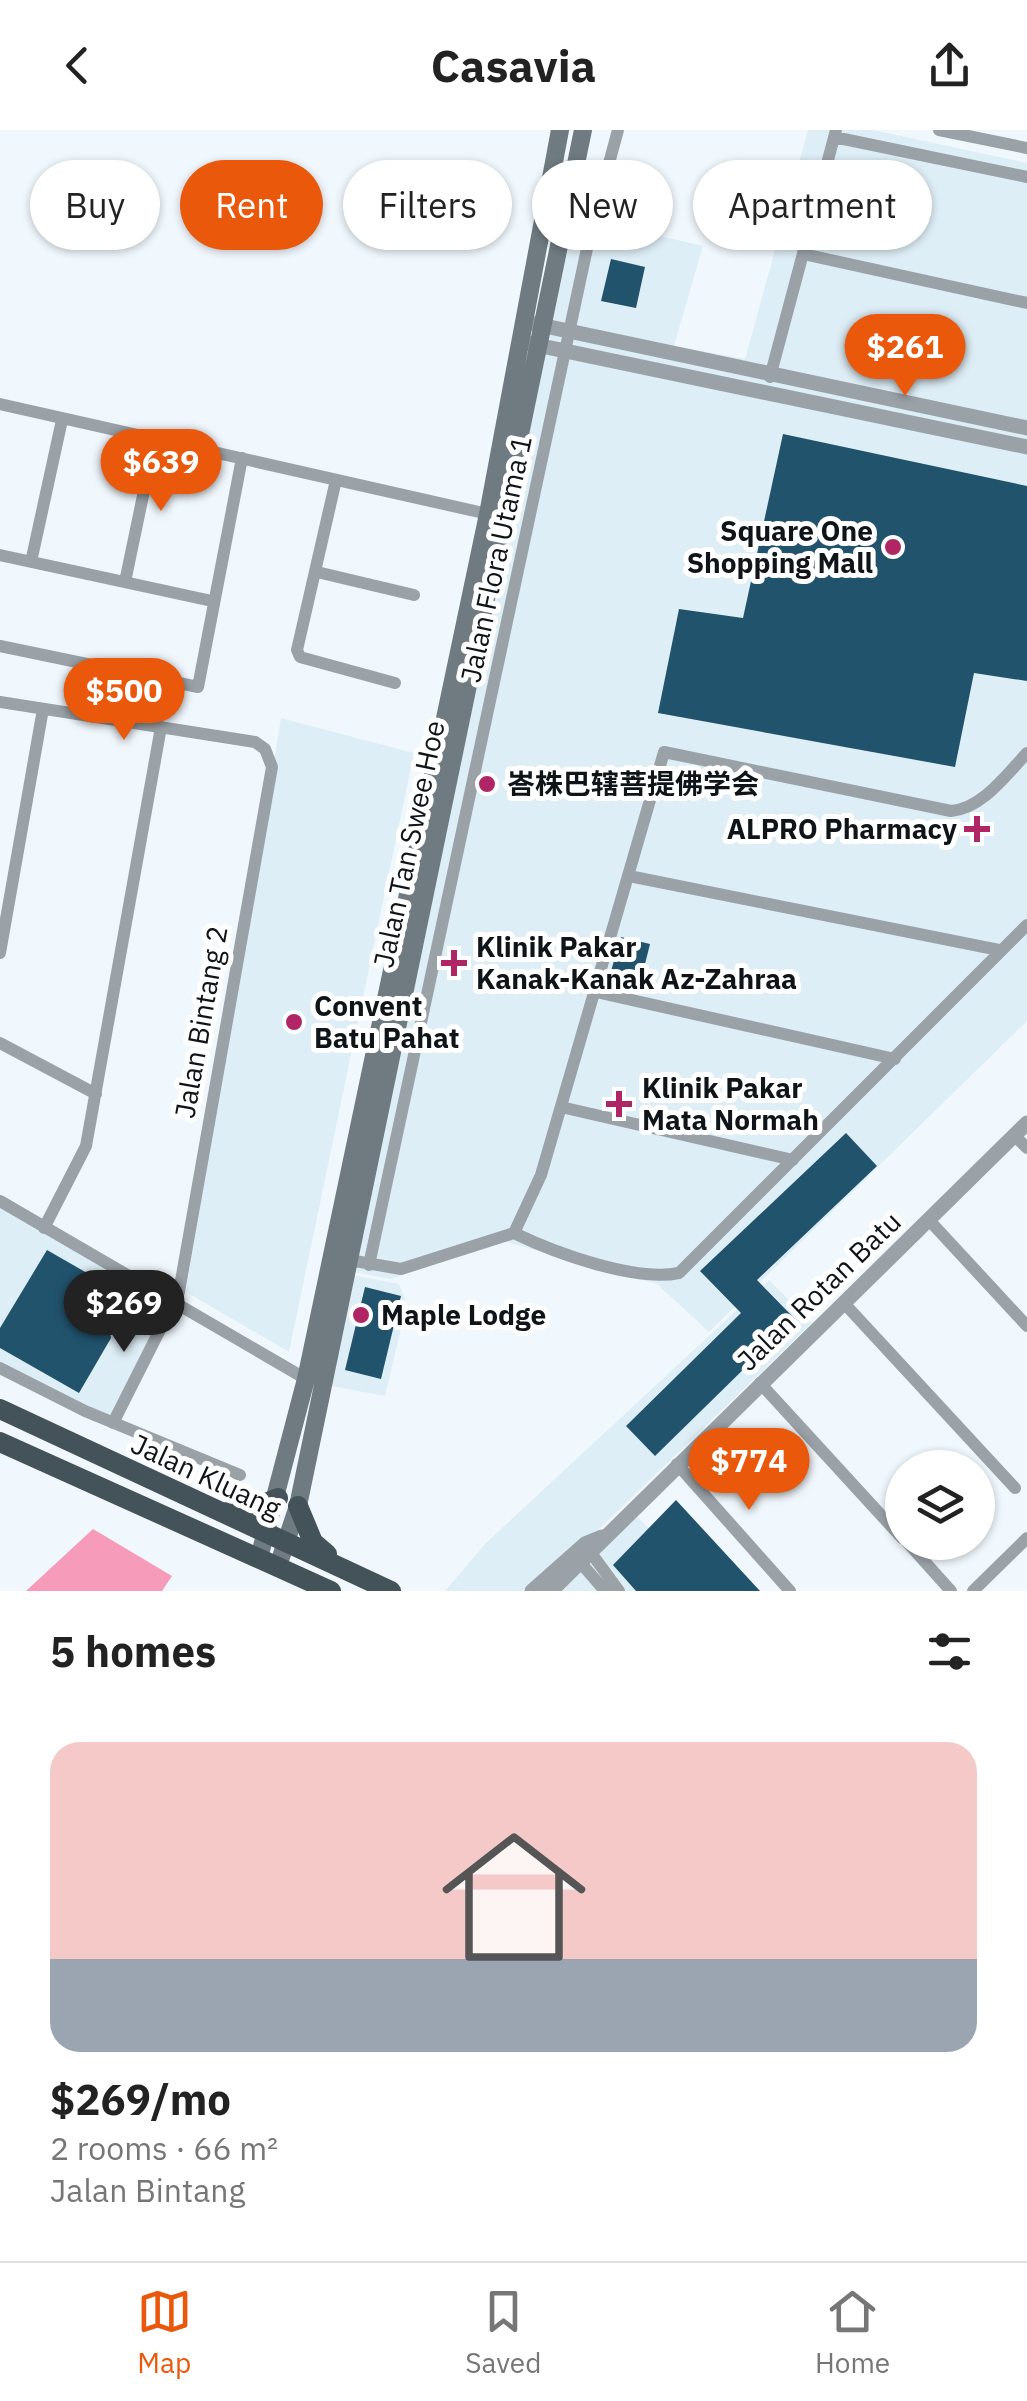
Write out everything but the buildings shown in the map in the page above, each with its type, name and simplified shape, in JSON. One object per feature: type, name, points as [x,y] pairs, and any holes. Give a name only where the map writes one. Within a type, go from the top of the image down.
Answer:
[{"type":"highway","name":"Jalan Kluang","points":[[0,1409],[391,1591]]},
{"type":"highway","name":"Jalan Kluang","points":[[0,1442],[330,1591]]},
{"type":"highway","points":[[214,1511],[242,1512],[288,1502],[312,1542],[344,1568]]},
{"type":"main road","name":"Jalan Tan Swee Hoe","points":[[535,324],[560,130]]},
{"type":"main road","name":"Jalan Tan Swee Hoe","points":[[269,1562],[288,1502],[349,1260],[535,324],[583,130]]},
{"type":"main road","name":"Jalan Tan Swee Hoe","points":[[288,1502],[306,1379],[488,514],[531,344]]},
{"type":"street","name":"Jalan Flora Utama 1","points":[[369,1265],[569,332],[618,130]]},
{"type":"street","points":[[938,130],[1027,148]]},
{"type":"street","points":[[770,377],[835,134],[1027,177]]},
{"type":"street","points":[[802,254],[1027,303]]},
{"type":"street","points":[[535,324],[770,377],[1027,428]]},
{"type":"street","points":[[531,344],[1027,447]]},
{"type":"street","points":[[0,404],[488,514]]},
{"type":"street","points":[[31,562],[62,420]]},
{"type":"street","points":[[125,582],[156,438]]},
{"type":"street","points":[[0,646],[196,688],[242,458]]},
{"type":"street","points":[[336,480],[317,572],[296,646],[300,658],[395,682]]},
{"type":"street","points":[[0,554],[212,602]]},
{"type":"street","points":[[317,572],[414,595]]},
{"type":"street","points":[[0,702],[161,728],[84,1155],[44,1228]]},
{"type":"street","points":[[0,953],[43,709]]},
{"type":"street","name":"Jalan Bintang 2","points":[[112,1423],[173,1306],[272,766],[264,748],[255,742],[161,728]]},
{"type":"street","points":[[514,1233],[541,1175],[664,752],[952,811],[963,810],[986,794],[1027,753]]},
{"type":"street","points":[[629,876],[998,950]]},
{"type":"street","points":[[349,1260],[400,1269],[514,1233],[542,1246],[656,1278],[679,1273],[1027,925]]},
{"type":"street","points":[[596,992],[895,1059]]},
{"type":"street","points":[[0,1043],[96,1094]]},
{"type":"street","points":[[561,1107],[793,1160]]},
{"type":"street","name":"Jalan Rotan Batu","points":[[532,1591],[602,1536],[1027,1122]]},
{"type":"street","points":[[1014,1135],[1027,1148]]},
{"type":"street","points":[[0,1201],[173,1306],[306,1379]]},
{"type":"street","points":[[928,1219],[1027,1326]]},
{"type":"street","points":[[843,1302],[1015,1488]]},
{"type":"street","points":[[0,1368],[112,1423],[240,1475]]},
{"type":"street","points":[[760,1382],[885,1518]]},
{"type":"street","points":[[677,1464],[790,1591]]},
{"type":"street","points":[[973,1591],[1027,1538]]},
{"type":"street","points":[[582,1553],[605,1591]]},
{"type":"street","points":[[582,1553],[620,1591]]},
{"type":"street","name":"Jalan Rotan Batu","points":[[552,1591],[582,1553]]},
{"type":"street","points":[[923,1560],[952,1591]]},
{"type":"shaded area","points":[[808,130],[873,130],[1027,163],[1027,1021],[709,1332],[657,1284],[503,1241],[391,1279],[349,1271],[568,250],[673,250],[673,239],[693,244],[693,250],[702,250],[674,346],[745,359],[775,250],[932,250],[932,160],[800,160]]},
{"type":"shaded area","name":"Convent Batu Pahat","points":[[281,718],[414,753],[289,1352],[186,1292]]},
{"type":"shaded area","points":[[0,1195],[179,1304],[115,1430],[0,1374]]},
{"type":"shaded area","points":[[353,1275],[399,1284],[407,1304],[385,1396],[331,1386]]},
{"type":"shaded area","points":[[769,1280],[812,1323],[597,1531],[581,1538],[522,1591],[445,1591],[486,1543]]},
{"type":"shaded area","points":[[636,1515],[706,1591],[559,1591]]},
{"type":"shaded area","points":[[93,1529],[172,1576],[162,1591],[26,1591]]},
{"type":"place","name":"Square One Shopping Mall","points":[[893,547]]},
{"type":"place","name":"峇株巴辖菩提佛学会","points":[[487,784]]},
{"type":"place","name":"ALPRO Pharmacy","points":[[977,829]]},
{"type":"place","name":"Klinik Pakar Kanak-Kanak Az-Zahraa","points":[[454,963]]},
{"type":"place","name":"Convent Batu Pahat","points":[[294,1022]]},
{"type":"place","name":"Klinik Pakar Mata Normah","points":[[619,1104]]},
{"type":"place","name":"Maple Lodge","points":[[361,1315]]}]
